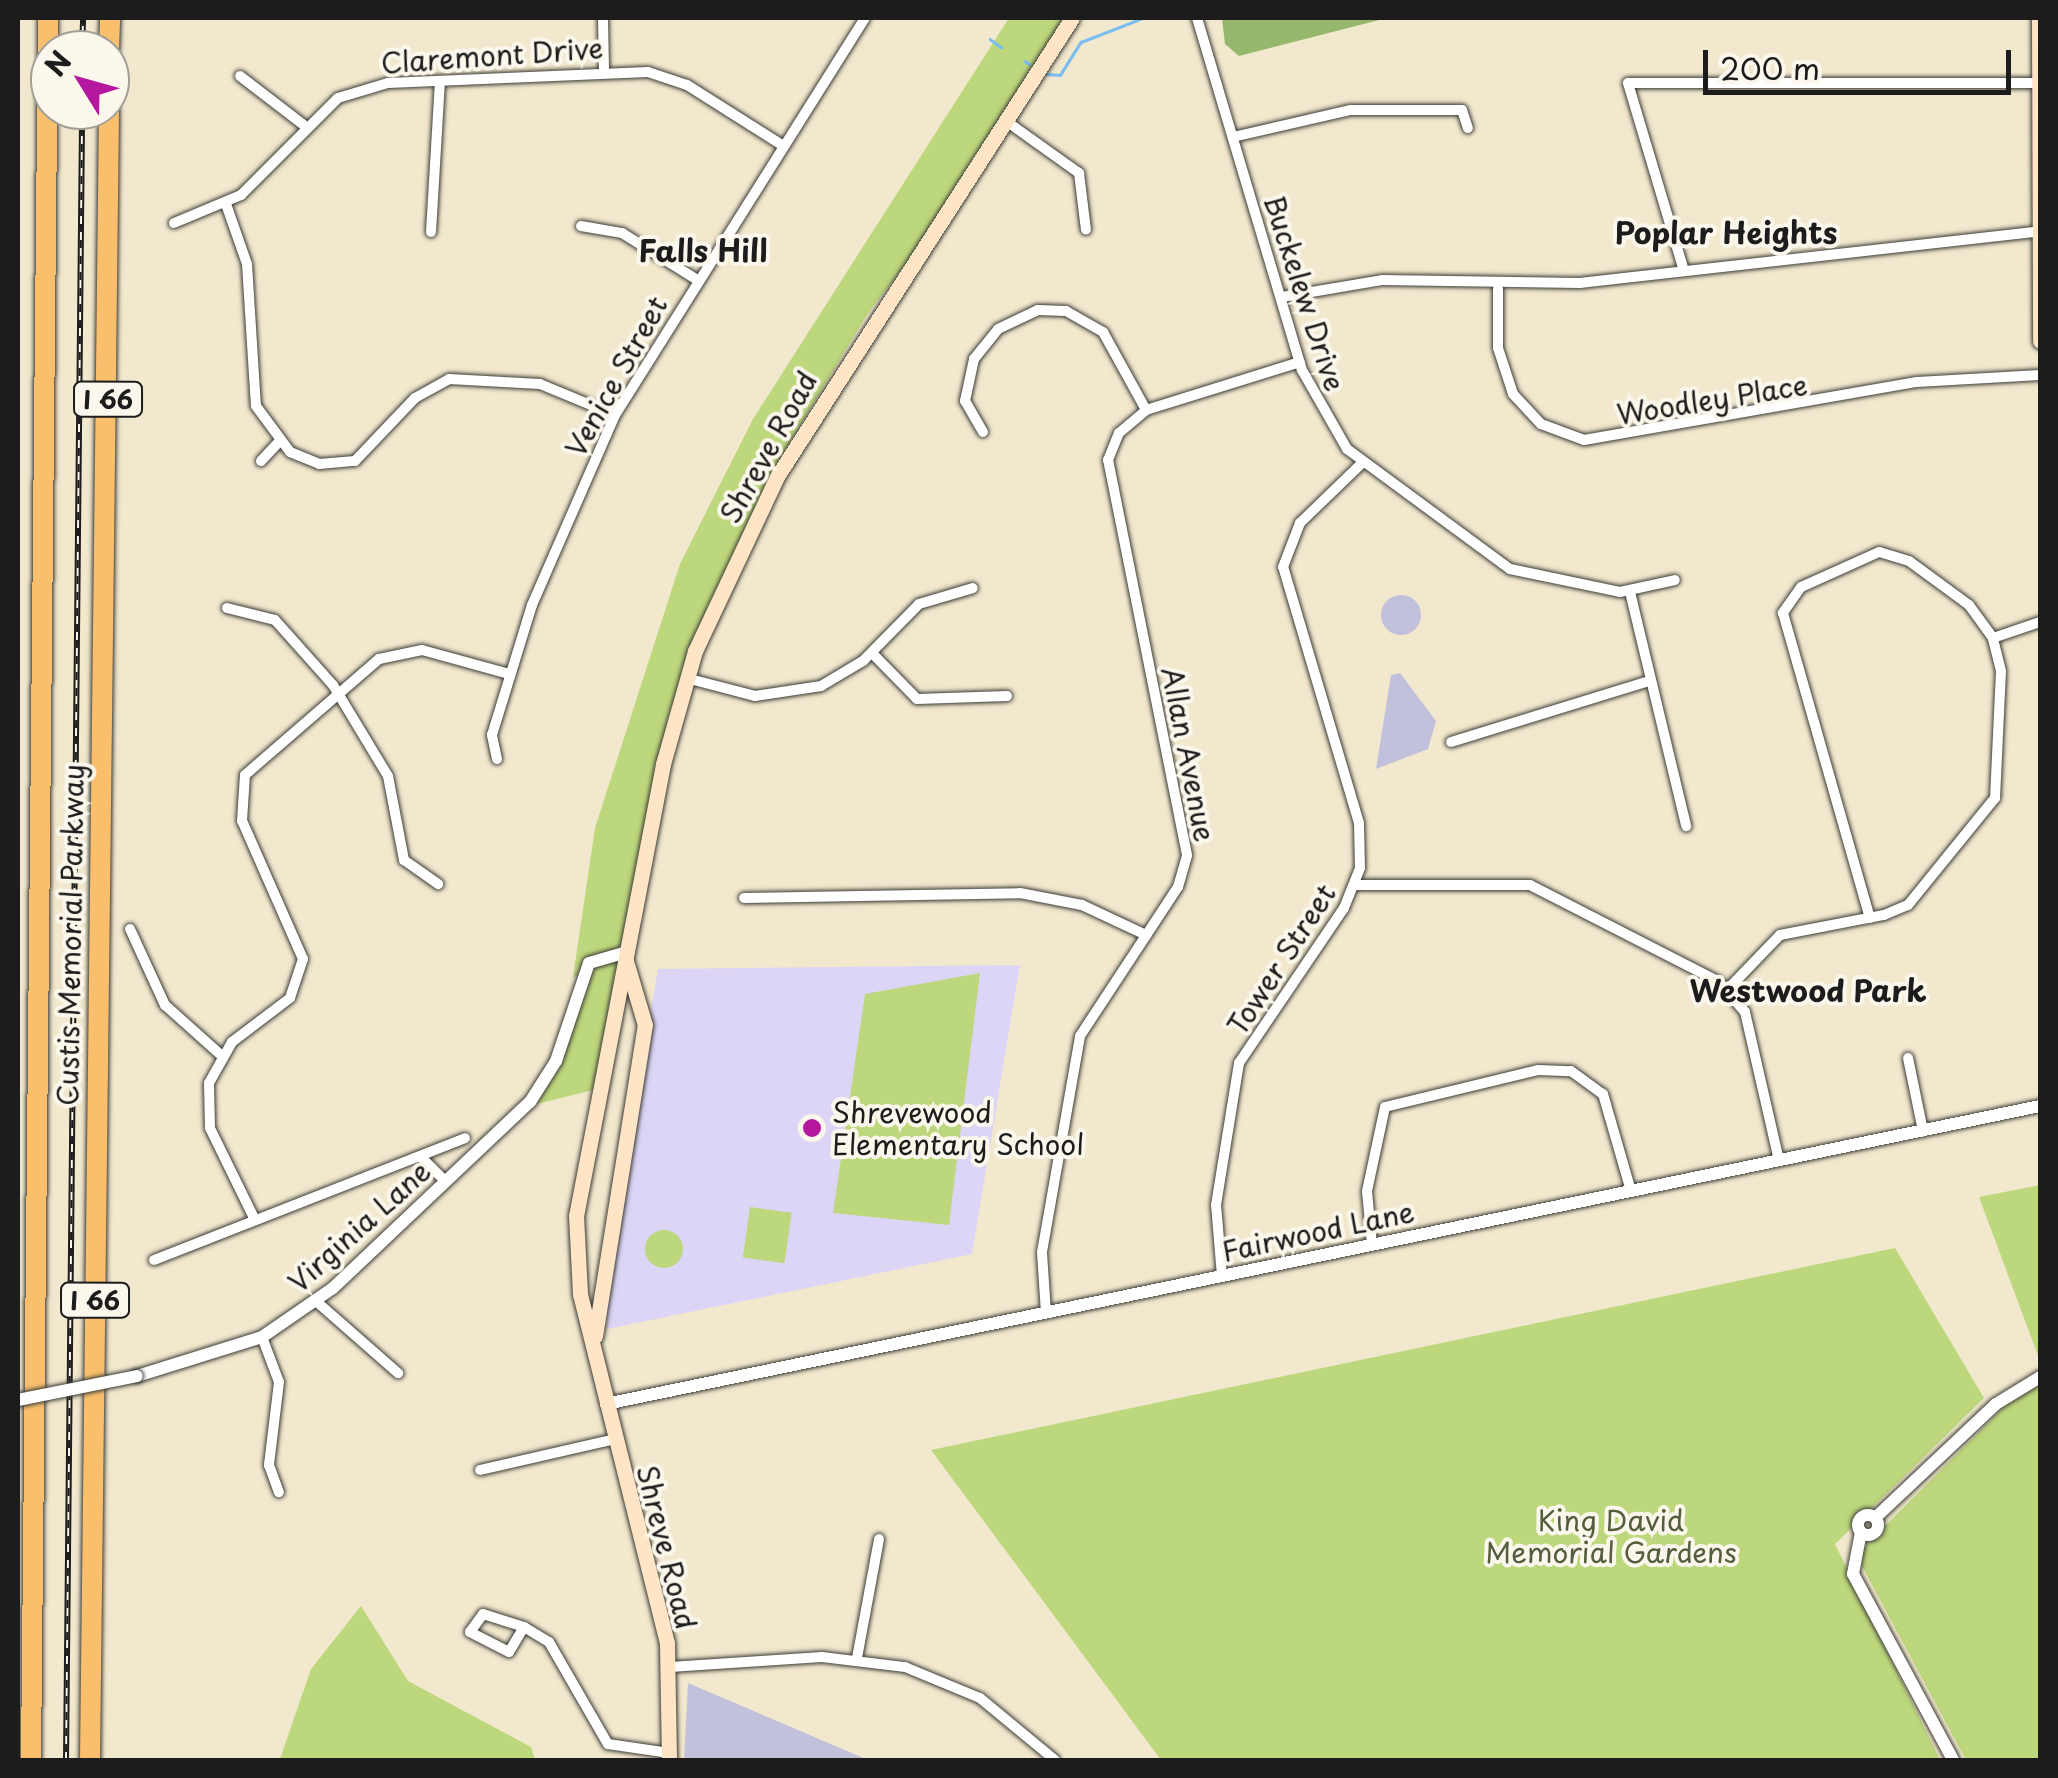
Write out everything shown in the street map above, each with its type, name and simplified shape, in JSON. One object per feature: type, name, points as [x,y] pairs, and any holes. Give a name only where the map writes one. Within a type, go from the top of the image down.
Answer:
[{"type":"highway","name":"Custis Memorial Parkway","points":[[31,1760],[48,18]]},
{"type":"highway","name":"Custis Memorial Parkway","points":[[90,1760],[109,130]]},
{"type":"highway","points":[[20,1760],[34,1553]]},
{"type":"highway","points":[[34,1553],[40,1760]]},
{"type":"main road","name":"Shreve Road","points":[[669,1757],[670,1666],[594,1348],[576,1216],[624,952],[686,678],[778,475],[880,304],[958,206],[1006,121],[1072,18]]},
{"type":"main road","points":[[2039,18],[2040,341]]},
{"type":"main road","name":"Shreve Road","points":[[594,1348],[645,1025],[624,952]]},
{"type":"main road","points":[[616,994],[639,998]]},
{"type":"street","points":[[604,18],[604,70]]},
{"type":"street","name":"Venice Street","points":[[497,760],[492,735],[510,674],[615,415],[696,279],[864,18]]},
{"type":"street","name":"Buckelew Drive","points":[[1196,18],[1300,362],[1331,428],[1361,464],[1510,570],[1630,592],[1676,580]]},
{"type":"street","name":"Claremont Drive","points":[[174,222],[226,204],[305,126],[354,90],[604,70],[688,86],[782,145]]},
{"type":"street","points":[[240,76],[305,126]]},
{"type":"street","points":[[431,232],[440,82]]},
{"type":"street","points":[[1684,272],[1628,84],[2040,83]]},
{"type":"street","points":[[1233,137],[1351,110],[1462,110],[1468,128]]},
{"type":"street","points":[[1006,121],[1079,173],[1086,230]]},
{"type":"street","points":[[226,204],[246,264],[254,394],[278,442],[320,464],[356,461],[425,390],[462,378],[540,384],[615,415]]},
{"type":"street","points":[[581,226],[622,233],[696,279]]},
{"type":"street","points":[[1282,296],[1382,280],[1498,288],[1684,272],[2040,231]]},
{"type":"street","name":"Woodley Place","points":[[1498,288],[1498,348],[1513,394],[1541,424],[1584,440],[1917,382],[2040,375]]},
{"type":"street","points":[[983,432],[965,401],[974,360],[998,329],[1038,310],[1066,310],[1104,332],[1146,410],[1300,362]]},
{"type":"street","name":"Allan Avenue","points":[[1046,1313],[1042,1252],[1080,1036],[1182,879],[1188,840],[1106,482],[1120,433],[1146,410]]},
{"type":"street","points":[[261,461],[278,442]]},
{"type":"street","name":"Tower Street","points":[[1222,1276],[1216,1205],[1239,1063],[1356,885],[1360,823],[1283,567],[1300,523],[1361,464]]},
{"type":"street","points":[[1728,989],[1780,935],[1870,918],[1914,900],[1990,811],[2000,756],[1993,638],[1969,605],[1888,552],[1801,587],[1784,606],[1870,918]]},
{"type":"street","points":[[686,678],[745,695],[781,694],[836,680],[872,653],[918,604],[973,588]]},
{"type":"street","points":[[1630,592],[1646,682],[1686,826]]},
{"type":"street","points":[[227,608],[276,620],[336,692],[388,776],[404,860],[438,884]]},
{"type":"street","points":[[1993,638],[2040,622]]},
{"type":"street","points":[[256,1220],[210,1128],[207,1098],[221,1055],[290,998],[302,970],[299,938],[242,820],[241,787],[258,759],[336,692],[407,650],[510,674]]},
{"type":"street","points":[[872,653],[917,699],[1007,696]]},
{"type":"street","points":[[1451,742],[1646,682]]},
{"type":"street","points":[[1356,885],[1530,885],[1728,989],[1751,1031],[1779,1161]]},
{"type":"street","points":[[744,898],[1020,893],[1069,901],[1146,935]]},
{"type":"street","points":[[130,929],[164,1005],[221,1055]]},
{"type":"street","name":"Virginia Lane","points":[[18,1400],[137,1376],[262,1337],[317,1302],[540,1090],[589,962],[624,952]]},
{"type":"street","points":[[1908,1058],[1924,1130]]},
{"type":"street","points":[[1372,1245],[1368,1191],[1385,1107],[1538,1070],[1571,1071],[1603,1094],[1631,1191]]},
{"type":"street","name":"Fairwood Lane","points":[[606,1404],[2040,1106]]},
{"type":"street","points":[[154,1260],[465,1138]]},
{"type":"street","points":[[422,1156],[445,1181]]},
{"type":"street","points":[[317,1302],[398,1373]]},
{"type":"street","points":[[262,1337],[279,1382],[269,1465],[279,1492]]},
{"type":"street","points":[[1953,1760],[1853,1574],[1862,1517],[1875,1518],[1996,1404],[2040,1377]]},
{"type":"street","points":[[480,1470],[615,1440]]},
{"type":"street","points":[[857,1658],[879,1540]]},
{"type":"street","points":[[524,1627],[510,1652],[470,1632],[482,1614],[524,1627],[550,1642],[608,1744],[669,1757]]},
{"type":"street","points":[[670,1666],[857,1658],[958,1686],[1055,1760]]},
{"type":"shaded area","points":[[1401,595],[1415,601],[1421,615],[1415,629],[1401,635],[1387,629],[1381,615],[1387,601]]},
{"type":"shaded area","points":[[1400,673],[1436,721],[1428,749],[1376,769],[1391,675]]},
{"type":"shaded area","name":"Shrevewood Elementary School","points":[[1020,965],[972,1254],[607,1329],[607,1268],[658,969]]},
{"type":"shaded area","points":[[688,1683],[763,1715],[868,1760],[684,1760]]},
{"type":"green space","points":[[1009,18],[1064,18],[953,203],[868,313],[782,455],[669,712],[593,1090],[537,1104],[560,1067],[590,974],[573,977],[595,828],[680,564],[753,419]]},
{"type":"green space","points":[[1222,18],[1387,18],[1239,56],[1225,44]]},
{"type":"green space","points":[[980,973],[949,1225],[833,1213],[865,994]]},
{"type":"green space","points":[[2040,1185],[2040,1361],[1979,1197]]},
{"type":"green space","points":[[750,1207],[792,1213],[784,1263],[743,1258]]},
{"type":"green space","points":[[664,1230],[677,1236],[683,1249],[677,1262],[664,1268],[651,1262],[645,1249],[651,1236]]},
{"type":"green space","name":"King David Memorial Gardens","points":[[1895,1248],[1984,1398],[1835,1544],[1940,1760],[1161,1760],[931,1450]]},
{"type":"green space","points":[[2040,1385],[2040,1760],[1966,1760],[1856,1555],[2006,1405]]},
{"type":"green space","points":[[361,1606],[408,1681],[531,1747],[535,1760],[280,1759],[311,1669]]},
{"type":"waterway","points":[[1047,74],[1060,75],[1081,42],[1143,18]]},
{"type":"waterway","points":[[990,39],[1001,47]]},
{"type":"waterway","points":[[1025,61],[1029,64]]},
{"type":"railway","points":[[83,18],[83,30]]},
{"type":"railway","points":[[66,1760],[82,130]]},
{"type":"place","name":"Shrevewood Elementary School","points":[[812,1128]]},
{"type":"district","name":"Poplar Heights","points":[[1726,232]]},
{"type":"district","name":"Falls Hill","points":[[703,250]]},
{"type":"district","name":"Westwood Park","points":[[1808,990]]}]
